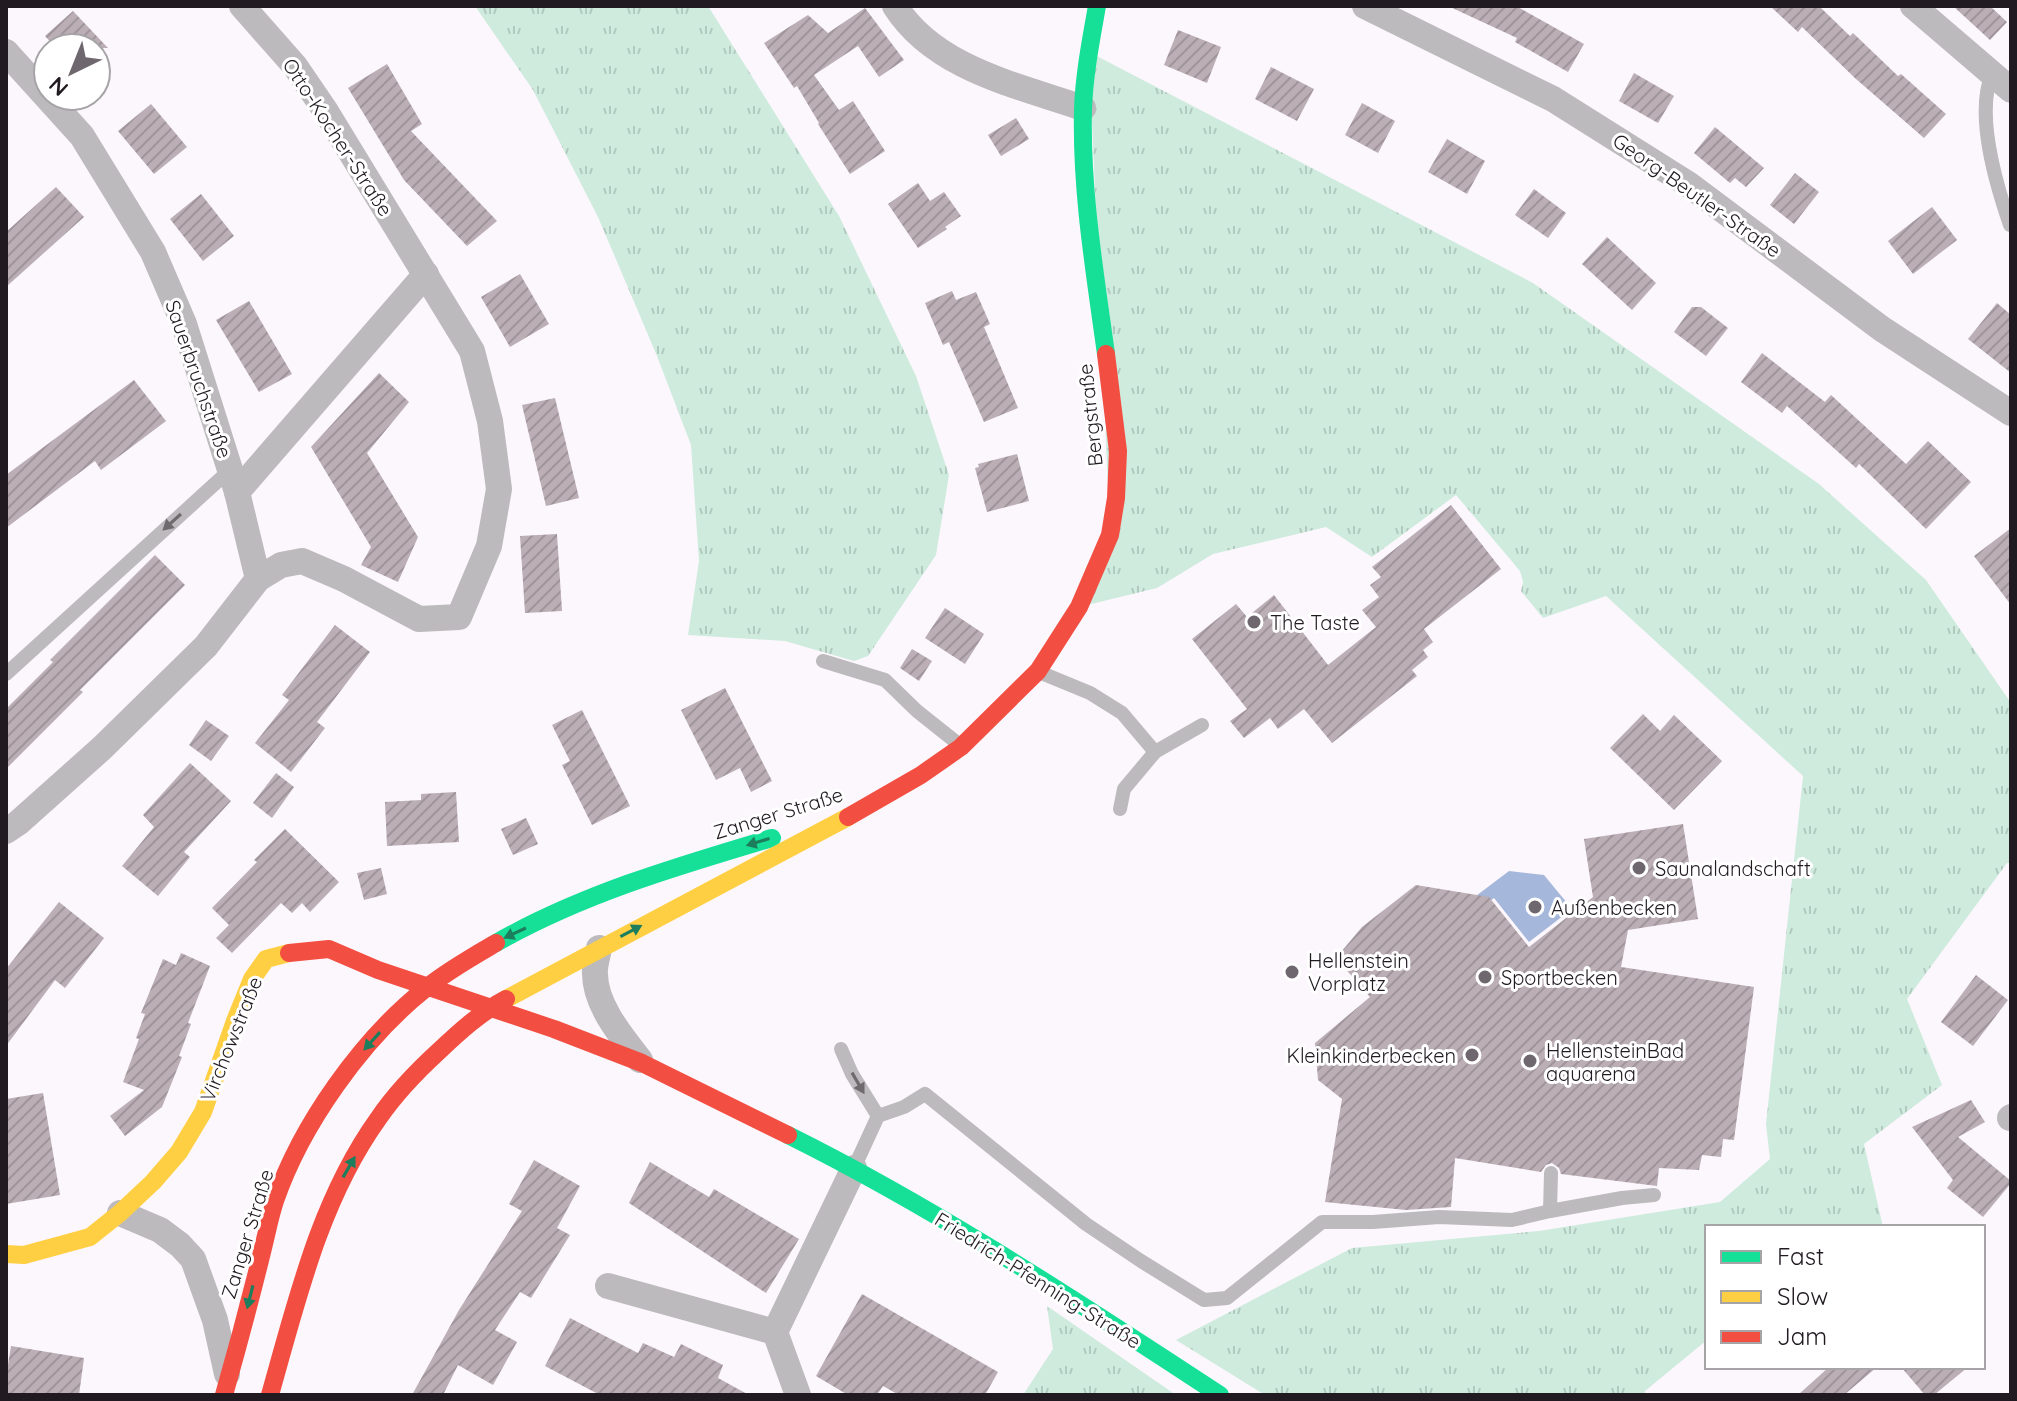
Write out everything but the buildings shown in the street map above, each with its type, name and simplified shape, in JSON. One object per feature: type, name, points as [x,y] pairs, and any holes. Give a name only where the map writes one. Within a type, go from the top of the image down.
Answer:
[{"type":"street","name":"Otto-Kocher-Straße","points":[[242,6],[295,66],[325,110],[472,351],[490,421],[499,489],[489,546],[459,617],[419,619],[344,579],[302,561],[281,565],[258,579]]},
{"type":"street","points":[[895,6],[928,42],[958,62],[1083,108]]},
{"type":"street","name":"Bergstraße","points":[[859,811],[921,775],[961,747],[1038,671],[1079,607],[1110,535],[1117,488],[1118,451],[1087,211],[1083,108],[1097,6]]},
{"type":"street","name":"Georg-Beutler-Straße","points":[[1365,6],[1553,99],[1688,184],[1882,329],[2011,413]]},
{"type":"street","points":[[1913,6],[2001,82]]},
{"type":"street","name":"Sauerbruchstraße","points":[[6,52],[82,136],[153,252],[184,324],[234,481],[258,579]]},
{"type":"street","points":[[234,481],[426,274]]},
{"type":"street","points":[[6,831],[102,748],[206,646],[258,579]]},
{"type":"street","name":"Zanger Straße","points":[[270,1395],[316,1237],[344,1175],[375,1122],[444,1044],[489,1008],[859,811]]},
{"type":"street","name":"Zanger Straße","points":[[226,1387],[277,1197],[302,1139],[330,1091],[400,1010],[428,986],[500,940],[568,908],[660,872],[859,811]]},
{"type":"street","name":"Friedrich-Pfenning-Straße","points":[[599,948],[595,974],[597,990],[612,1025],[642,1063]]},
{"type":"street","name":"Virchowstraße","points":[[6,1254],[24,1255],[90,1237],[153,1182],[179,1152],[203,1112],[252,979],[266,959],[295,951],[329,949],[428,986]]},
{"type":"street","name":"Friedrich-Pfenning-Straße","points":[[428,986],[642,1063],[854,1168],[1043,1279],[1220,1395]]},
{"type":"street","points":[[798,1395],[775,1332],[854,1168]]},
{"type":"street","points":[[120,1213],[160,1230],[193,1259],[215,1320],[226,1387]]},
{"type":"street","points":[[608,1286],[775,1332]]},
{"type":"lane","points":[[2001,82],[1987,86],[1986,102],[1996,183],[2010,225]]},
{"type":"lane","name":"Sauerbruchstraße","points":[[6,674],[234,481]]},
{"type":"lane","points":[[823,661],[885,680],[961,747]]},
{"type":"lane","points":[[1038,671],[1090,693],[1122,713],[1155,752]]},
{"type":"lane","points":[[1120,809],[1124,789],[1155,752],[1202,725]]},
{"type":"lane","points":[[841,1049],[852,1074],[878,1116]]},
{"type":"lane","points":[[854,1168],[878,1116],[904,1107],[925,1094],[1086,1224],[1204,1300],[1227,1298],[1322,1222],[1439,1217],[1512,1220],[1622,1198],[1654,1195]]},
{"type":"lane","points":[[1550,1211],[1551,1173]]},
{"type":"green space","points":[[475,6],[708,6],[839,216],[916,376],[949,475],[936,555],[868,656],[854,661],[785,641],[688,635],[699,561],[691,445],[598,217],[533,90]]},
{"type":"green space","points":[[1089,52],[1533,283],[1819,484],[1926,580],[2011,703],[2011,863],[2007,863],[1907,999],[1942,1085],[1864,1144],[1883,1225],[1705,1225],[1705,1342],[1644,1395],[1265,1395],[1176,1340],[1352,1248],[1539,1231],[1720,1202],[1770,1159],[1766,1124],[1803,776],[1606,596],[1543,618],[1521,591],[1523,582],[1520,571],[1456,495],[1372,557],[1326,527],[1213,554],[1157,588],[1079,607],[1110,535]]},
{"type":"green space","points":[[1047,1306],[1176,1395],[1023,1395],[1053,1349]]},
{"type":"water","name":"Außenbecken","points":[[1509,871],[1544,875],[1572,909],[1529,942],[1494,898],[1471,915],[1464,905]]},
{"type":"traffic: fast","points":[[1097,6],[1085,84],[1083,141],[1090,232],[1106,354]]},
{"type":"traffic: fast","points":[[496,943],[596,896],[772,838]]},
{"type":"traffic: fast","points":[[788,1135],[954,1226],[1220,1395]]},
{"type":"traffic: slow","points":[[506,999],[848,817]]},
{"type":"traffic: slow","points":[[6,1254],[24,1255],[90,1237],[153,1182],[179,1152],[203,1112],[252,979],[266,959],[289,953]]},
{"type":"traffic: jam","points":[[848,817],[921,775],[961,747],[1038,671],[1079,607],[1110,535],[1116,498],[1118,451],[1106,354]]},
{"type":"traffic: jam","points":[[224,1395],[275,1201],[286,1172],[317,1114],[357,1058],[402,1009],[442,976],[496,943]]},
{"type":"traffic: jam","points":[[289,953],[329,949],[378,970],[554,1029],[642,1063],[788,1135]]},
{"type":"traffic: jam","points":[[270,1395],[312,1252],[340,1183],[358,1150],[414,1075],[471,1023],[506,999]]},
{"type":"place","name":"The Taste","points":[[1254,622]]},
{"type":"place","name":"Saunalandschaft","points":[[1639,868]]},
{"type":"place","name":"Außenbecken","points":[[1535,907]]},
{"type":"place","name":"Hellenstein Vorplatz","points":[[1292,972]]},
{"type":"place","name":"Sportbecken","points":[[1485,977]]},
{"type":"place","name":"Kleinkinderbecken","points":[[1472,1055]]},
{"type":"place","name":"HellensteinBad aquarena","points":[[1530,1061]]}]
